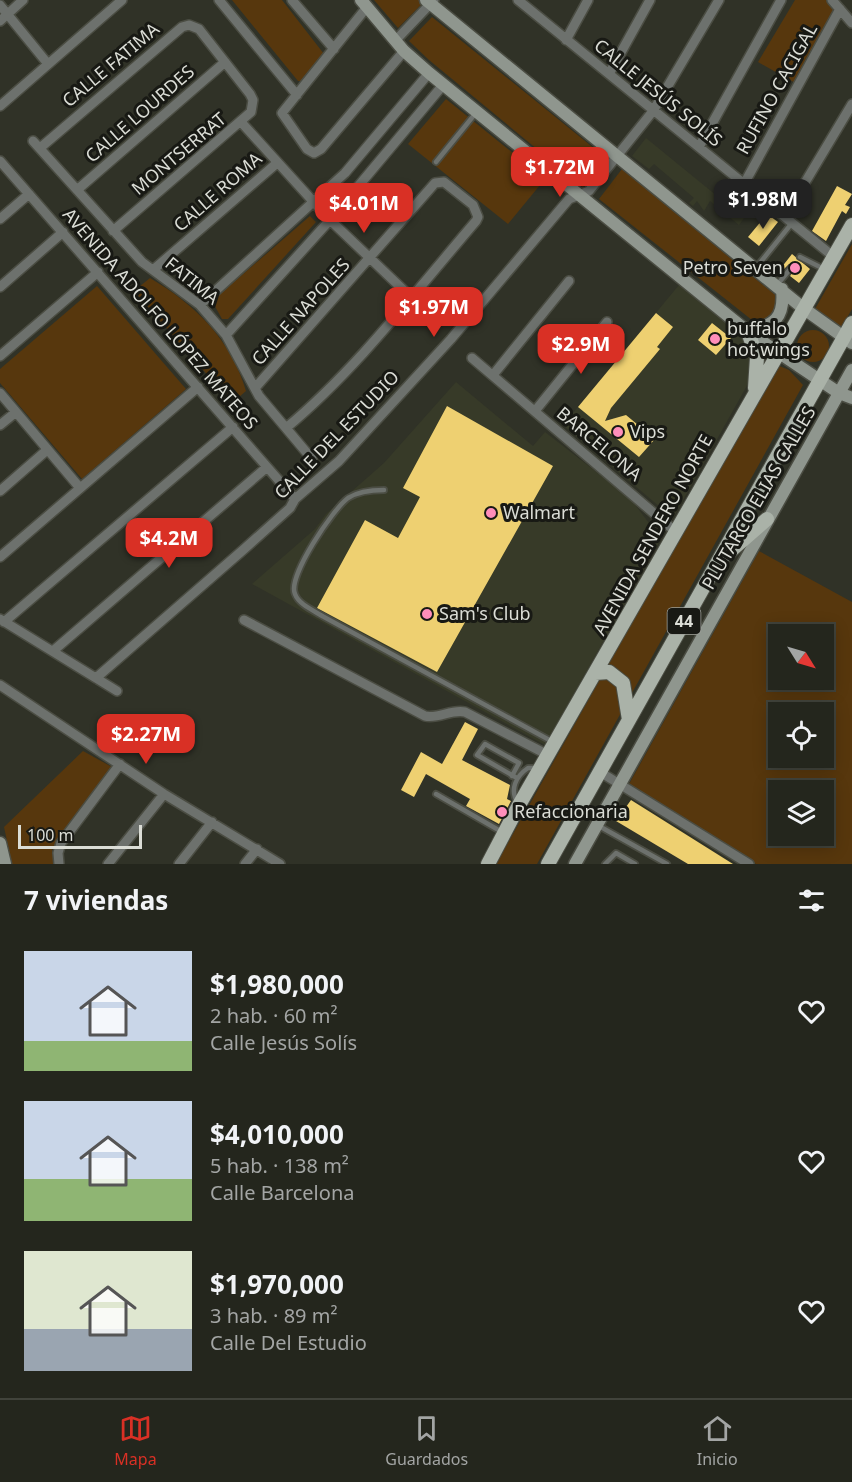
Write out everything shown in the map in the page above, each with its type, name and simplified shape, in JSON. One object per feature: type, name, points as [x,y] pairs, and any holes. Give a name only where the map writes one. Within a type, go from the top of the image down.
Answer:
[{"type":"main road","points":[[430,2],[617,157],[847,341]]},
{"type":"main road","points":[[364,4],[404,51],[443,85],[748,332],[839,393],[852,398]]},
{"type":"main road","name":"AVENIDA SENDERO NORTE","points":[[488,864],[519,805],[852,225]]},
{"type":"main road","points":[[748,332],[766,327],[775,320],[783,304],[779,287]]},
{"type":"main road","name":"44","points":[[548,864],[774,466],[819,378],[847,341],[852,323]]},
{"type":"main road","points":[[748,332],[757,357],[754,393]]},
{"type":"main road","name":"PLUTARCO ELIAS CALLES","points":[[575,864],[852,370]]},
{"type":"main road","points":[[718,561],[767,519]]},
{"type":"main road","points":[[595,674],[609,672],[623,683],[628,720]]},
{"type":"main road","points":[[0,843],[5,864]]},
{"type":"street","points":[[4,17],[23,0]]},
{"type":"street","points":[[0,106],[122,0]]},
{"type":"street","points":[[219,0],[297,95]]},
{"type":"street","points":[[292,0],[334,49]]},
{"type":"street","points":[[566,40],[588,0]]},
{"type":"street","points":[[609,74],[650,0]]},
{"type":"street","name":"CALLE DEL ESTUDIO","points":[[96,678],[282,515],[295,499],[339,461],[451,339],[569,199],[589,191],[653,111],[718,0]]},
{"type":"street","points":[[699,147],[781,0]]},
{"type":"street","points":[[832,0],[852,23]]},
{"type":"street","name":"CALLE JESÚS SOLÍS","points":[[522,1],[566,40],[834,257]]},
{"type":"street","points":[[395,41],[430,2]]},
{"type":"street","points":[[364,4],[334,49],[283,111],[282,117],[307,149],[314,153],[321,149],[404,51]]},
{"type":"street","points":[[0,5],[4,17],[48,64]]},
{"type":"street","name":"RUFINO CACIGAL","points":[[744,184],[840,9]]},
{"type":"street","name":"CALLE FATIMA","points":[[36,145],[185,25],[193,25],[199,29],[250,94]]},
{"type":"street","name":"CALLE LOURDES","points":[[77,190],[225,62]]},
{"type":"street","points":[[200,305],[345,173],[393,119],[429,73]]},
{"type":"street","points":[[226,335],[330,220],[443,85]]},
{"type":"street","name":"MONTSERRAT","points":[[113,231],[241,122],[253,106],[250,94]]},
{"type":"street","points":[[789,220],[852,104]]},
{"type":"street","points":[[393,119],[407,130]]},
{"type":"street","points":[[241,122],[330,220],[435,320]]},
{"type":"street","name":"FATIMA","points":[[36,145],[113,231],[153,270],[200,305],[226,335],[255,387],[312,459]]},
{"type":"street","name":"AVENIDA ADOLFO LÓPEZ MATEOS","points":[[0,161],[295,499]]},
{"type":"street","name":"CALLE ROMA","points":[[153,270],[277,163]]},
{"type":"street","name":"CALLE NAPOLES","points":[[255,387],[435,183],[444,182],[476,208],[478,217],[411,297]]},
{"type":"street","points":[[0,219],[29,194]]},
{"type":"street","points":[[0,287],[63,232]]},
{"type":"street","points":[[0,356],[98,272]]},
{"type":"street","points":[[493,375],[569,281]]},
{"type":"street","points":[[286,428],[312,407],[411,297]]},
{"type":"street","points":[[535,411],[607,322]]},
{"type":"street","name":"BARCELONA","points":[[472,358],[676,532]]},
{"type":"street","points":[[0,557],[198,387]]},
{"type":"street","points":[[0,393],[80,488]]},
{"type":"street","points":[[0,425],[16,412]]},
{"type":"street","points":[[117,691],[2,620],[233,427]]},
{"type":"street","points":[[0,491],[47,450]]},
{"type":"street","points":[[53,651],[267,467]]},
{"type":"street","points":[[244,620],[425,716],[435,718],[455,711],[465,712],[552,749]]},
{"type":"street","points":[[0,685],[164,794],[280,864]]},
{"type":"street","points":[[59,864],[58,853],[61,843],[120,764]]},
{"type":"street","points":[[600,772],[747,863]]},
{"type":"street","points":[[108,864],[164,794]]},
{"type":"street","points":[[179,864],[212,822]]},
{"type":"street","points":[[245,864],[256,849]]},
{"type":"lane","points":[[436,162],[477,112]]},
{"type":"lane","points":[[755,269],[789,220]]},
{"type":"lane","points":[[800,257],[825,270]]},
{"type":"lane","points":[[779,287],[791,268]]},
{"type":"lane","points":[[384,490],[357,494],[338,508],[299,569],[293,589],[295,596],[324,617],[552,749]]},
{"type":"lane","points":[[515,777],[477,755],[485,744],[519,763],[513,792],[519,805]]},
{"type":"lane","points":[[515,777],[528,768],[541,768]]},
{"type":"lane","points":[[436,794],[504,833]]},
{"type":"lane","points":[[597,825],[668,864]]},
{"type":"lane","points":[[605,864],[611,855],[618,853],[635,864]]},
{"type":"shaded area","points":[[232,0],[282,0],[324,54],[301,81],[298,81]]},
{"type":"shaded area","points":[[374,0],[419,0],[422,4],[398,28]]},
{"type":"shaded area","points":[[795,0],[827,0],[838,13],[797,84],[758,62]]},
{"type":"shaded area","points":[[432,17],[606,158],[583,187],[409,41]]},
{"type":"shaded area","points":[[446,99],[545,179],[508,224],[408,144]]},
{"type":"shaded area","points":[[646,138],[744,218],[739,225],[710,201],[704,211],[697,201],[693,206],[689,203],[694,198],[654,164],[649,169],[632,156]]},
{"type":"shaded area","points":[[622,169],[779,298],[775,317],[757,324],[599,199]]},
{"type":"shaded area","points":[[310,216],[316,222],[228,319],[222,319],[212,301]]},
{"type":"shaded area","points":[[852,244],[852,309],[841,328],[815,309]]},
{"type":"shaded area","points":[[150,278],[197,312],[221,340],[231,356],[246,391],[232,403],[134,291]]},
{"type":"shaded area","points":[[679,285],[746,338],[754,373],[673,518],[563,425]]},
{"type":"shaded area","points":[[97,286],[186,389],[82,479],[0,383],[0,369]]},
{"type":"shaded area","points":[[813,330],[824,335],[829,346],[824,357],[813,362],[802,357],[797,346],[802,335]]},
{"type":"shaded area","points":[[777,365],[789,370],[803,385],[537,864],[496,864]]},
{"type":"shaded area","points":[[456,382],[533,446],[545,432],[630,498],[661,539],[545,745],[252,584],[315,529],[326,514],[384,463]]},
{"type":"shaded area","points":[[759,551],[852,602],[852,864],[756,864],[629,784]]},
{"type":"shaded area","points":[[83,751],[112,767],[52,849],[55,864],[12,864],[4,827]]},
{"type":"building","points":[[837,186],[852,194],[845,205],[850,207],[846,214],[842,211],[826,241],[812,231]]},
{"type":"building","points":[[767,214],[778,222],[759,246],[748,237]]},
{"type":"building","name":"Petro Seven","points":[[792,254],[810,269],[799,283],[790,276],[795,269],[793,264],[789,264],[783,270],[781,268]]},
{"type":"building","points":[[656,313],[673,327],[657,347],[660,349],[611,408],[605,421],[626,415],[655,439],[639,457],[578,407]]},
{"type":"building","name":"buffalo hot wings","points":[[712,323],[731,338],[716,355],[698,340]]},
{"type":"building","points":[[447,406],[553,466],[437,672],[317,608],[365,520],[398,538],[420,497],[403,488]]},
{"type":"building","points":[[465,722],[478,729],[462,760],[510,785],[507,799],[511,801],[499,824],[466,806],[470,799],[426,774],[414,797],[401,790],[421,752],[442,764]]},
{"type":"building","points":[[631,800],[733,864],[688,864],[616,821]]},
{"type":"place","name":"Petro Seven","points":[[795,268]]},
{"type":"place","name":"buffalo hot wings","points":[[715,339]]},
{"type":"place","name":"Vips","points":[[618,432]]},
{"type":"place","name":"Walmart","points":[[491,513]]},
{"type":"place","name":"Sam's Club","points":[[427,614]]},
{"type":"place","name":"Refaccionaria","points":[[502,812]]}]
